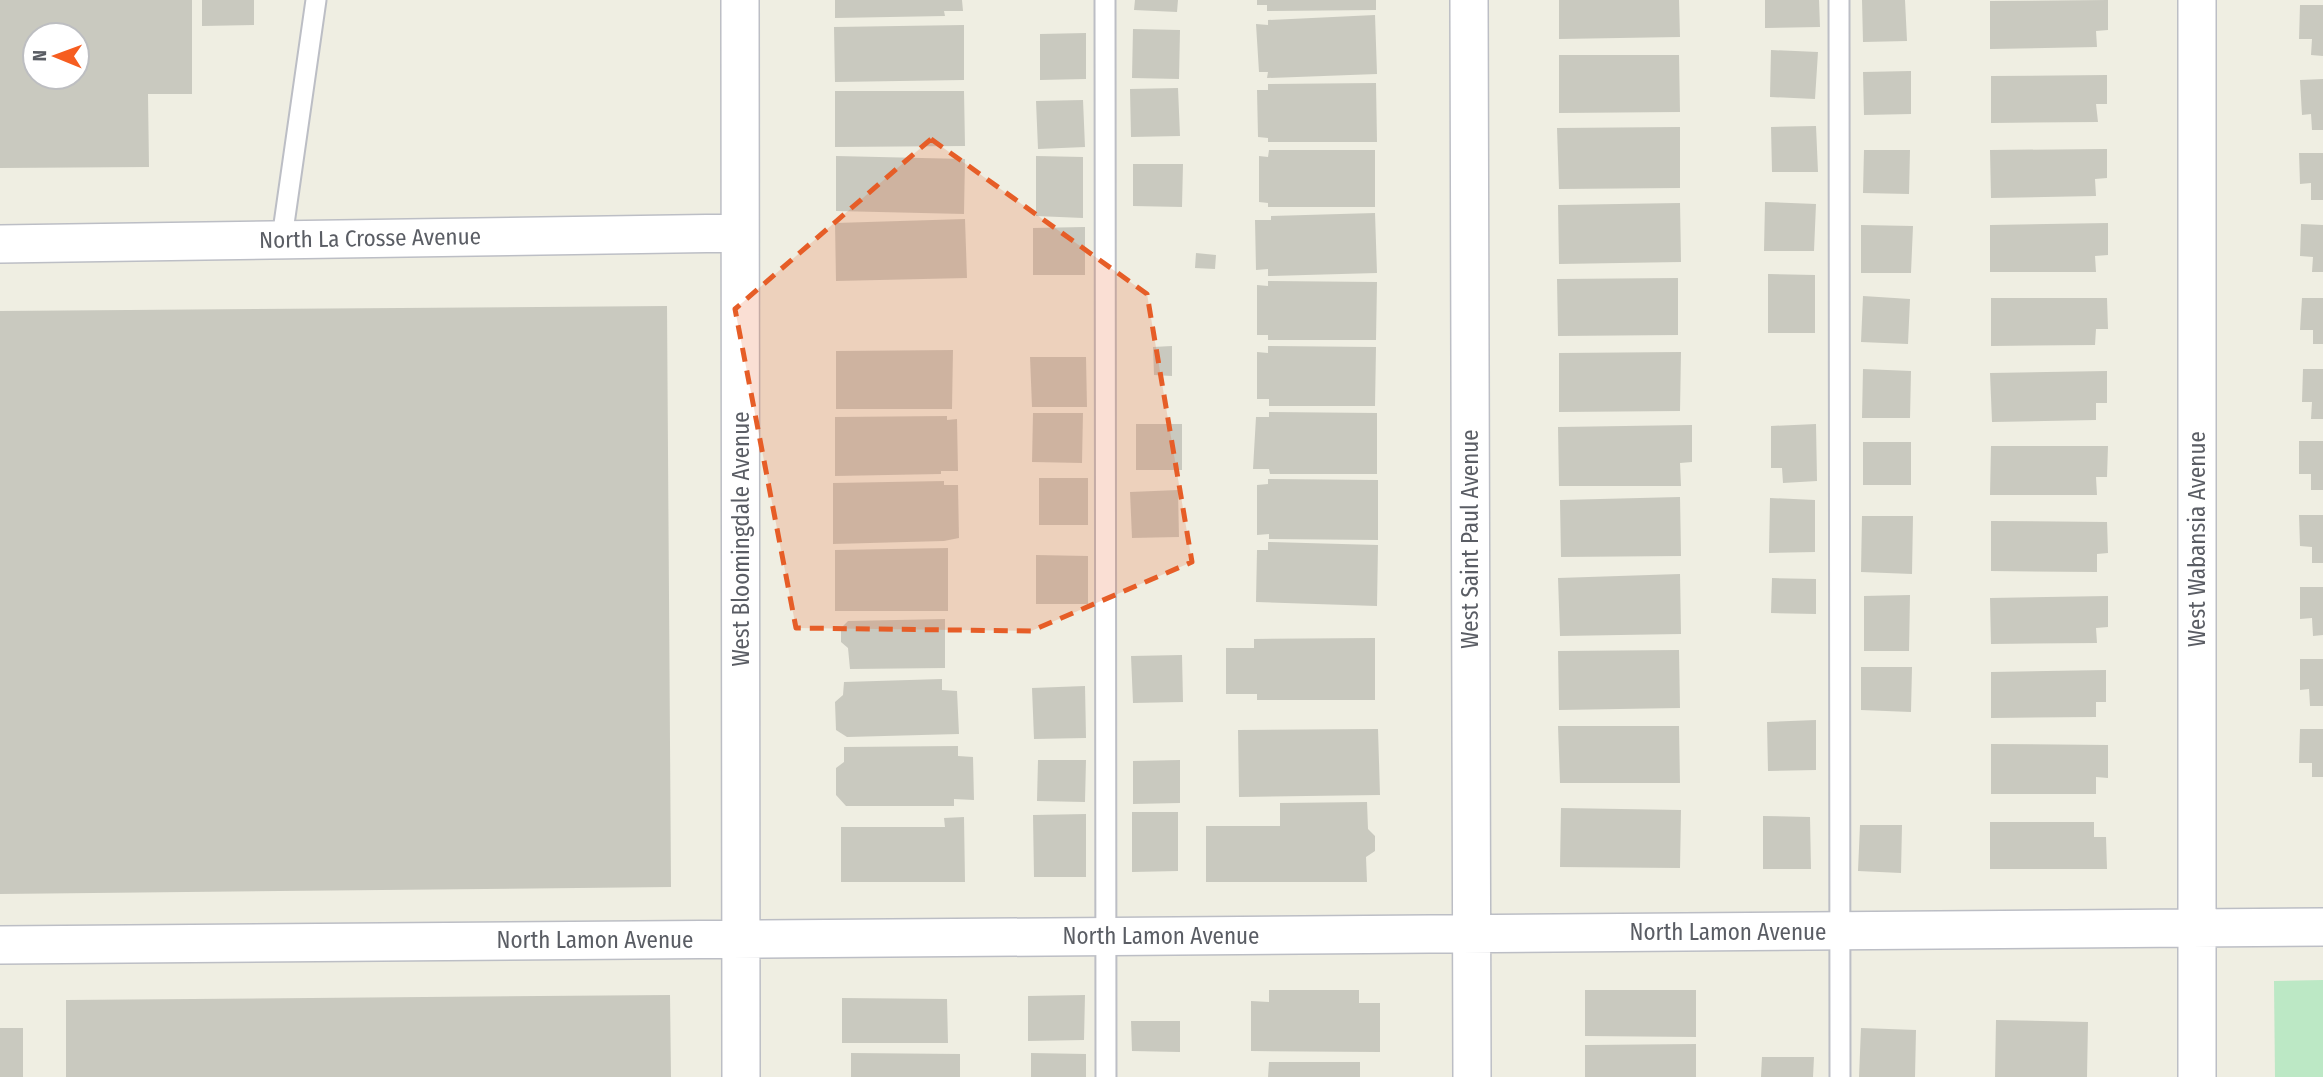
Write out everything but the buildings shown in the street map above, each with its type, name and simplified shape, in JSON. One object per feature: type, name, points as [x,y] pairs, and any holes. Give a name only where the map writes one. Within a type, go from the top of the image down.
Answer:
[{"type":"street","name":"West Bloomingdale Avenue","points":[[740,0],[741,1077]]},
{"type":"street","name":"West Saint Paul Avenue","points":[[1469,0],[1472,1077]]},
{"type":"street","name":"West Wabansia Avenue","points":[[2197,0],[2197,1077]]},
{"type":"street","name":"North La Crosse Avenue","points":[[0,244],[740,233]]},
{"type":"street","name":"North Lamon Avenue","points":[[0,945],[2323,928]]},
{"type":"lane","points":[[282,239],[316,0]]},
{"type":"lane","points":[[1105,0],[1106,1077]]},
{"type":"lane","points":[[1839,0],[1840,1077]]},
{"type":"highlighted area","points":[[931,139],[1147,294],[1192,562],[1031,631],[796,628],[735,309]]},
{"type":"green space","points":[[2323,980],[2323,1077],[2275,1077],[2274,981]]}]
